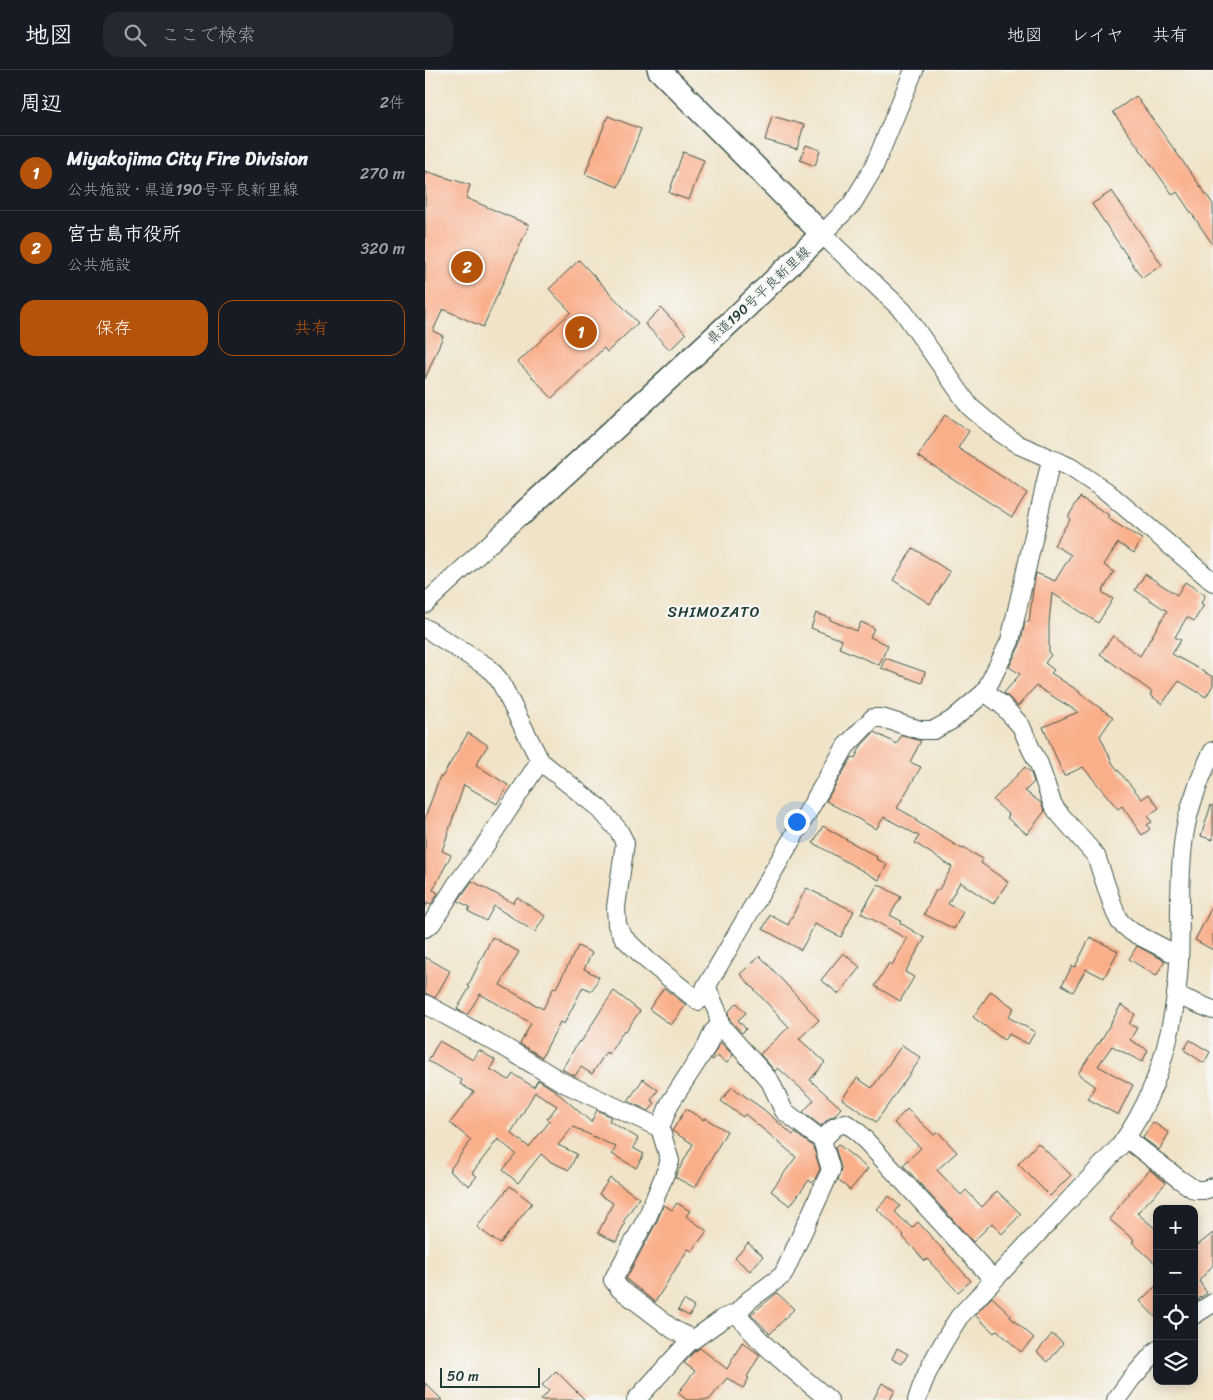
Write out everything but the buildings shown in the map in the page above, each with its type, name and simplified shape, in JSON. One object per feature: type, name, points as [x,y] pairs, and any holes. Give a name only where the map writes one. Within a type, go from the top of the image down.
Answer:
[{"type":"main road","points":[[659,70],[822,234]]},
{"type":"main road","name":"県道190号平良新里線","points":[[523,513],[738,316],[822,234]]},
{"type":"street","points":[[914,70],[873,169],[852,204],[822,234],[903,311],[970,407],[1001,433],[1019,445],[1069,467],[1107,492],[1213,582]]},
{"type":"street","points":[[425,628],[489,668],[500,681],[540,761],[600,809],[619,831],[625,843],[617,907],[617,925],[624,938],[698,1001],[846,746],[865,725],[873,718],[882,718],[920,730],[934,730],[953,720],[985,692],[1010,641],[1051,460]]},
{"type":"street","points":[[425,604],[523,513]]},
{"type":"street","points":[[985,692],[1002,704],[1021,726],[1039,764],[1057,811],[1097,856],[1120,922],[1133,932],[1179,956]]},
{"type":"street","points":[[917,1400],[939,1348],[959,1317],[993,1279],[1086,1184],[1126,1138],[1145,1106],[1155,1082],[1170,1033],[1176,995],[1185,830],[1213,751]]},
{"type":"street","points":[[425,928],[432,923],[540,761]]},
{"type":"street","points":[[636,1400],[693,1338],[724,1318],[737,1313],[749,1300],[783,1275],[831,1170],[823,1140],[784,1111],[770,1081],[759,1066],[720,1025],[717,1011],[706,986]]},
{"type":"street","points":[[1176,995],[1213,1010]]},
{"type":"street","points":[[425,1004],[562,1082],[660,1128]]},
{"type":"street","points":[[693,1338],[674,1330],[621,1289],[613,1280],[647,1218],[670,1161],[660,1128],[670,1103],[707,1046],[713,1032],[720,1025]]},
{"type":"street","points":[[823,1140],[835,1127],[845,1123],[856,1130],[993,1279]]},
{"type":"street","points":[[1126,1138],[1179,1180],[1195,1190],[1213,1187]]},
{"type":"street","points":[[1198,1312],[1213,1303]]},
{"type":"street","points":[[737,1313],[745,1325],[829,1400]]},
{"type":"street","points":[[1116,1400],[1131,1379],[1153,1354]]},
{"type":"place","name":"宮古島市役所","points":[[467,267]]},
{"type":"place","name":"Miyakojima City Fire Division","points":[[581,332]]},
{"type":"district","name":"SHIMOZATO","points":[[714,612]]}]
